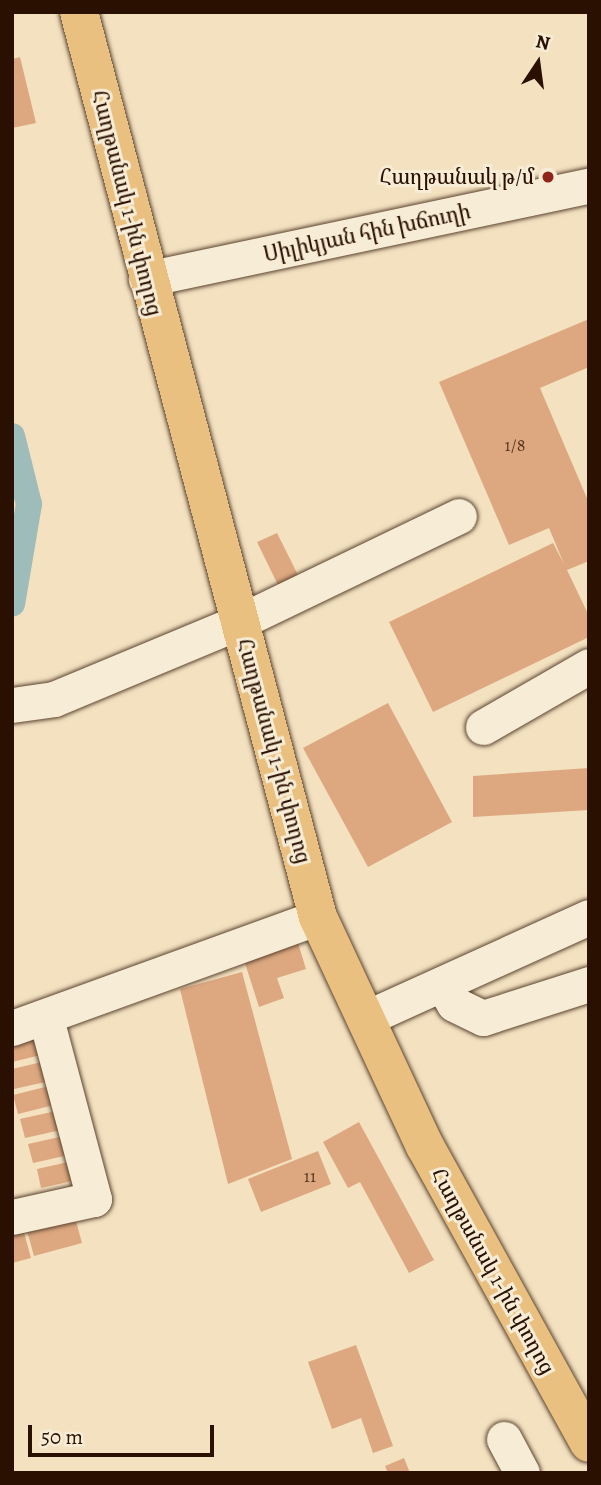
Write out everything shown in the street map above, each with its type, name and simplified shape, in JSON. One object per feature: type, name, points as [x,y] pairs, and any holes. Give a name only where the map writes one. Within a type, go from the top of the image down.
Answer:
[{"type":"main road","name":"Հաղթանակ 1-ին փողոց","points":[[79,12],[146,279],[318,917],[425,1146],[589,1443]]},
{"type":"street","name":"Սիլիկյան հին խճուղի","points":[[146,279],[589,186]]},
{"type":"street","points":[[12,705],[54,699],[239,622],[459,516]]},
{"type":"street","points":[[483,727],[589,666]]},
{"type":"street","points":[[12,1028],[46,1019],[139,979],[318,917]]},
{"type":"street","points":[[364,1019],[589,917]]},
{"type":"street","points":[[442,984],[454,1004],[483,1018],[589,984]]},
{"type":"street","points":[[12,1217],[94,1199],[46,1019]]},
{"type":"street","points":[[503,1439],[522,1473]]},
{"type":"building","points":[[20,57],[36,123],[12,128],[12,59]]},
{"type":"building","points":[[589,319],[589,367],[540,388],[589,503],[589,561],[567,570],[589,616],[589,637],[433,712],[389,622],[553,543],[564,564],[549,528],[509,545],[439,382]]},
{"type":"building","points":[[277,533],[298,575],[278,585],[257,542]]},
{"type":"building","points":[[388,703],[452,822],[368,867],[303,748]]},
{"type":"building","points":[[589,768],[589,810],[473,817],[473,776]]},
{"type":"building","points":[[298,943],[306,969],[277,978],[284,998],[259,1007],[244,960]]},
{"type":"building","points":[[242,972],[292,1159],[228,1184],[180,989]]},
{"type":"building","points":[[41,1035],[45,1054],[12,1062],[12,1041]]},
{"type":"building","points":[[46,1061],[50,1081],[14,1089],[12,1069]]},
{"type":"building","points":[[49,1086],[54,1105],[18,1114],[13,1095]]},
{"type":"building","points":[[56,1111],[61,1130],[25,1138],[20,1119]]},
{"type":"building","points":[[359,1122],[434,1260],[409,1273],[360,1182],[348,1188],[323,1142]]},
{"type":"building","points":[[64,1136],[69,1155],[33,1163],[28,1144]]},
{"type":"building","points":[[318,1151],[331,1184],[261,1212],[248,1179]]},
{"type":"building","points":[[73,1161],[77,1180],[41,1188],[37,1169]]},
{"type":"building","points":[[74,1214],[82,1243],[34,1256],[26,1227]]},
{"type":"building","points":[[23,1229],[31,1258],[12,1263],[12,1232]]},
{"type":"building","points":[[356,1345],[393,1446],[373,1453],[361,1418],[332,1429],[308,1362]]},
{"type":"building","points":[[404,1458],[410,1473],[388,1473],[385,1466]]},
{"type":"waterway","points":[[12,436],[29,504],[12,604]]},
{"type":"place","name":"Հաղթանակ թ/մ","points":[[548,177]]}]
